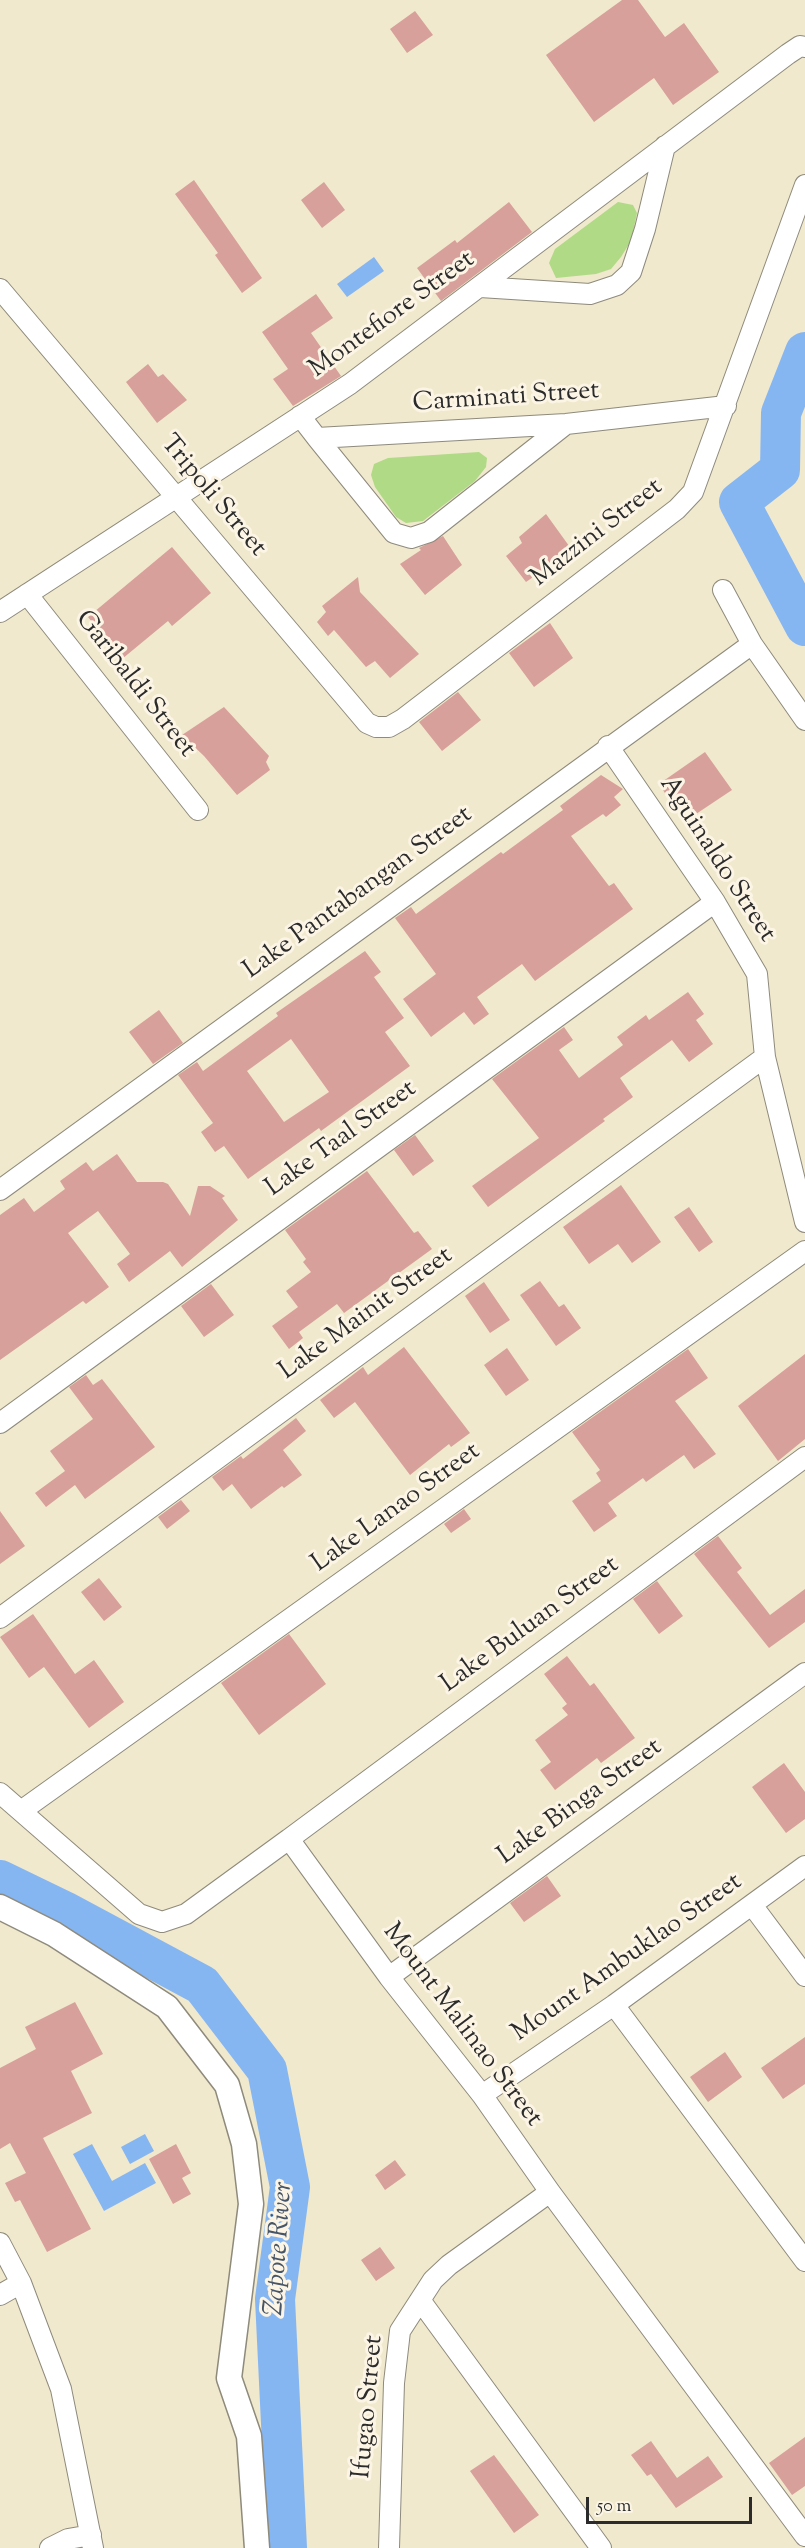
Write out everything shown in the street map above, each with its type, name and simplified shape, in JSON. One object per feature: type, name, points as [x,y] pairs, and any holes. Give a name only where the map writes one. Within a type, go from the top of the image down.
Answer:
[{"type":"street","name":"Montefiore Street","points":[[0,612],[350,384],[788,54],[800,46],[805,47]]},
{"type":"street","points":[[480,287],[590,294],[617,285],[632,272],[665,147]]},
{"type":"street","name":"Mazzini Street","points":[[389,727],[416,710],[677,509],[693,492],[805,185]]},
{"type":"street","name":"Tripoli Street","points":[[0,289],[367,723],[376,727],[389,727]]},
{"type":"street","name":"Carminati Street","points":[[317,438],[566,424],[726,406]]},
{"type":"street","points":[[300,416],[394,533],[411,538],[429,532],[566,424]]},
{"type":"street","points":[[723,590],[752,644],[805,720]]},
{"type":"street","name":"Garibaldi Street","points":[[27,594],[198,810]]},
{"type":"street","name":"Lake Pantabangan Street","points":[[0,1190],[608,746],[752,644]]},
{"type":"street","name":"Aguinaldo Street","points":[[608,746],[715,902],[757,974],[765,1057],[805,1222]]},
{"type":"street","name":"Lake Taal Street","points":[[0,1423],[715,902]]},
{"type":"street","name":"Lake Mainit Street","points":[[0,1618],[765,1057]]},
{"type":"street","name":"Lake Lanao Street","points":[[21,1811],[805,1251]]},
{"type":"street","name":"Lake Buluan Street","points":[[289,1839],[805,1457]]},
{"type":"street","name":"Lake Binga Street","points":[[389,1977],[805,1673]]},
{"type":"street","points":[[0,1793],[139,1914],[162,1922],[186,1914],[289,1839]]},
{"type":"street","name":"Mount Malinao Street","points":[[289,1839],[389,1977],[482,2095],[550,2192],[805,2536]]},
{"type":"street","name":"Mount Ambuklao Street","points":[[482,2095],[614,2005],[805,1866]]},
{"type":"street","points":[[752,1905],[805,1976]]},
{"type":"street","points":[[0,1907],[54,1934],[167,2007],[227,2085],[244,2144],[251,2204],[229,2378],[249,2436],[256,2548]]},
{"type":"street","points":[[614,2005],[805,2261]]},
{"type":"street","name":"Ifugao Street","points":[[389,2548],[394,2383],[400,2331],[433,2280],[449,2265],[550,2192]]},
{"type":"street","points":[[0,2243],[21,2283],[61,2389],[92,2542],[69,2539],[50,2548]]},
{"type":"street","points":[[0,2295],[21,2283]]},
{"type":"street","points":[[420,2300],[601,2548]]},
{"type":"green space","points":[[618,202],[633,205],[637,213],[631,241],[621,257],[611,269],[596,274],[556,278],[549,263],[555,249]]},
{"type":"green space","points":[[479,452],[487,458],[486,467],[475,481],[423,521],[406,523],[396,517],[375,487],[371,475],[374,464],[388,458]]},
{"type":"water","points":[[374,257],[384,271],[347,297],[337,284]]},
{"type":"water","points":[[145,2134],[154,2151],[130,2164],[121,2147]]},
{"type":"water","points":[[92,2144],[112,2181],[145,2163],[156,2183],[104,2211],[73,2154]]},
{"type":"building","points":[[622,0],[638,0],[665,37],[684,23],[719,72],[673,105],[654,78],[594,122],[546,55]]},
{"type":"building","points":[[415,11],[433,35],[407,53],[390,29]]},
{"type":"building","points":[[194,180],[262,278],[242,293],[215,255],[218,253],[175,194]]},
{"type":"building","points":[[324,182],[345,210],[322,228],[301,200]]},
{"type":"building","points":[[509,202],[532,232],[441,301],[417,268],[455,240],[457,243]]},
{"type":"building","points":[[316,294],[333,318],[311,333],[341,376],[293,406],[273,379],[288,369],[262,332]]},
{"type":"building","points":[[148,364],[158,377],[163,374],[187,400],[157,423],[126,382]]},
{"type":"building","points":[[546,514],[572,550],[526,582],[506,556],[522,543],[519,537]]},
{"type":"building","points":[[443,536],[462,565],[425,595],[400,564],[421,550],[419,548]]},
{"type":"building","points":[[172,547],[211,593],[172,626],[168,621],[122,659],[88,617]]},
{"type":"building","points":[[358,577],[360,592],[419,654],[390,678],[375,661],[366,667],[334,630],[328,636],[317,622],[326,612],[322,606]]},
{"type":"building","points":[[550,623],[573,658],[534,687],[509,653]]},
{"type":"building","points":[[458,692],[481,720],[442,751],[419,722]]},
{"type":"building","points":[[224,707],[269,756],[266,762],[270,770],[237,795],[204,756],[182,735]]},
{"type":"building","points":[[705,752],[732,790],[684,822],[659,784]]},
{"type":"building","points":[[601,775],[623,789],[614,797],[621,805],[606,817],[603,814],[571,836],[609,886],[614,883],[633,909],[535,981],[522,964],[477,997],[489,1014],[474,1025],[464,1012],[431,1037],[403,999],[436,974],[395,918],[411,907],[416,914],[501,852],[503,854],[563,810],[560,806]]},
{"type":"building","points":[[365,951],[381,972],[374,977],[404,1018],[385,1032],[410,1066],[321,1131],[319,1128],[248,1179],[224,1146],[215,1152],[201,1132],[213,1123],[178,1075],[197,1062],[203,1071],[278,1016],[276,1013]],"holes":[[[291,1039],[329,1092],[284,1122],[247,1071]]]},
{"type":"building","points":[[688,992],[704,1014],[696,1020],[713,1044],[689,1062],[672,1040],[620,1078],[633,1097],[603,1119],[605,1121],[488,1207],[472,1186],[539,1138],[492,1079],[564,1027],[573,1040],[559,1050],[579,1078],[623,1045],[617,1037],[646,1015],[649,1020]]},
{"type":"building","points":[[159,1010],[183,1043],[153,1064],[129,1032]]},
{"type":"building","points":[[415,1135],[434,1161],[413,1176],[394,1150]]},
{"type":"building","points":[[117,1154],[137,1182],[168,1184],[190,1216],[198,1186],[210,1186],[225,1196],[222,1198],[238,1220],[182,1267],[170,1251],[129,1282],[117,1264],[130,1254],[98,1211],[68,1233],[109,1287],[86,1304],[83,1301],[0,1360],[0,1215],[24,1198],[34,1212],[65,1189],[60,1181],[86,1162],[93,1171]]},
{"type":"building","points":[[367,1171],[414,1233],[418,1231],[432,1249],[344,1313],[337,1304],[299,1332],[303,1338],[289,1349],[272,1326],[298,1307],[286,1291],[311,1272],[303,1262],[306,1259],[285,1230]]},
{"type":"building","points":[[621,1185],[661,1242],[632,1263],[618,1244],[589,1264],[563,1227]]},
{"type":"building","points":[[689,1207],[713,1242],[699,1252],[674,1217]]},
{"type":"building","points":[[540,1281],[559,1307],[564,1304],[581,1328],[556,1346],[520,1295]]},
{"type":"building","points":[[484,1282],[510,1320],[490,1333],[465,1296]]},
{"type":"building","points":[[211,1284],[234,1315],[204,1337],[181,1306]]},
{"type":"building","points":[[404,1347],[470,1433],[451,1447],[449,1444],[410,1475],[355,1402],[334,1418],[320,1400],[363,1367],[368,1375]]},
{"type":"building","points":[[507,1348],[529,1380],[506,1396],[484,1365]]},
{"type":"building","points":[[688,1349],[708,1378],[675,1401],[716,1454],[694,1469],[684,1455],[646,1482],[643,1478],[608,1503],[617,1516],[594,1532],[572,1501],[601,1481],[596,1473],[600,1470],[572,1432]]},
{"type":"building","points":[[805,1354],[805,1439],[778,1461],[738,1406]]},
{"type":"building","points":[[86,1375],[93,1385],[102,1379],[155,1447],[85,1499],[75,1485],[46,1507],[35,1493],[65,1471],[50,1451],[93,1419],[69,1387]]},
{"type":"building","points":[[296,1418],[306,1431],[283,1450],[302,1475],[284,1488],[282,1486],[251,1509],[232,1484],[223,1491],[212,1477],[241,1456],[243,1459]]},
{"type":"building","points":[[181,1500],[190,1511],[167,1529],[158,1517]]},
{"type":"building","points":[[464,1509],[471,1519],[451,1533],[444,1524]]},
{"type":"building","points":[[0,1511],[25,1546],[0,1564]]},
{"type":"building","points":[[718,1536],[742,1568],[737,1572],[770,1615],[805,1589],[805,1622],[769,1648],[694,1554]]},
{"type":"building","points":[[99,1578],[122,1607],[104,1621],[81,1592]]},
{"type":"building","points":[[657,1581],[683,1616],[659,1634],[633,1599]]},
{"type":"building","points":[[33,1614],[75,1674],[94,1660],[124,1702],[89,1728],[44,1667],[29,1678],[0,1637]]},
{"type":"building","points":[[289,1634],[326,1684],[259,1735],[221,1683]]},
{"type":"building","points":[[567,1656],[590,1686],[594,1683],[635,1738],[601,1763],[597,1758],[555,1790],[540,1770],[551,1762],[535,1740],[568,1715],[562,1708],[567,1704],[544,1674]]},
{"type":"building","points":[[784,1763],[805,1792],[805,1819],[786,1833],[752,1787]]},
{"type":"building","points":[[547,1876],[561,1896],[524,1922],[510,1903]]},
{"type":"building","points":[[75,2002],[103,2054],[71,2071],[92,2113],[43,2138],[91,2229],[47,2252],[20,2200],[15,2202],[5,2183],[26,2173],[10,2143],[0,2149],[0,2068],[36,2049],[25,2027]]},
{"type":"building","points":[[805,2037],[805,2084],[783,2099],[761,2068]]},
{"type":"building","points":[[725,2052],[742,2077],[708,2102],[690,2077]]},
{"type":"building","points":[[176,2144],[191,2173],[182,2178],[191,2194],[173,2204],[149,2159]]},
{"type":"building","points":[[395,2160],[406,2175],[385,2190],[375,2175]]},
{"type":"building","points":[[380,2247],[395,2268],[376,2281],[361,2260]]},
{"type":"building","points":[[805,2437],[805,2486],[792,2495],[769,2463]]},
{"type":"building","points":[[651,2441],[677,2478],[708,2456],[723,2477],[676,2508],[651,2474],[647,2476],[631,2455]]},
{"type":"building","points":[[494,2455],[539,2515],[514,2533],[470,2471]]},
{"type":"waterway","points":[[805,352],[781,413],[780,470],[739,502],[805,626]]},
{"type":"waterway","name":"Zapote River","points":[[0,1880],[64,1911],[202,1985],[267,2070],[290,2187],[275,2299],[287,2548]]}]
